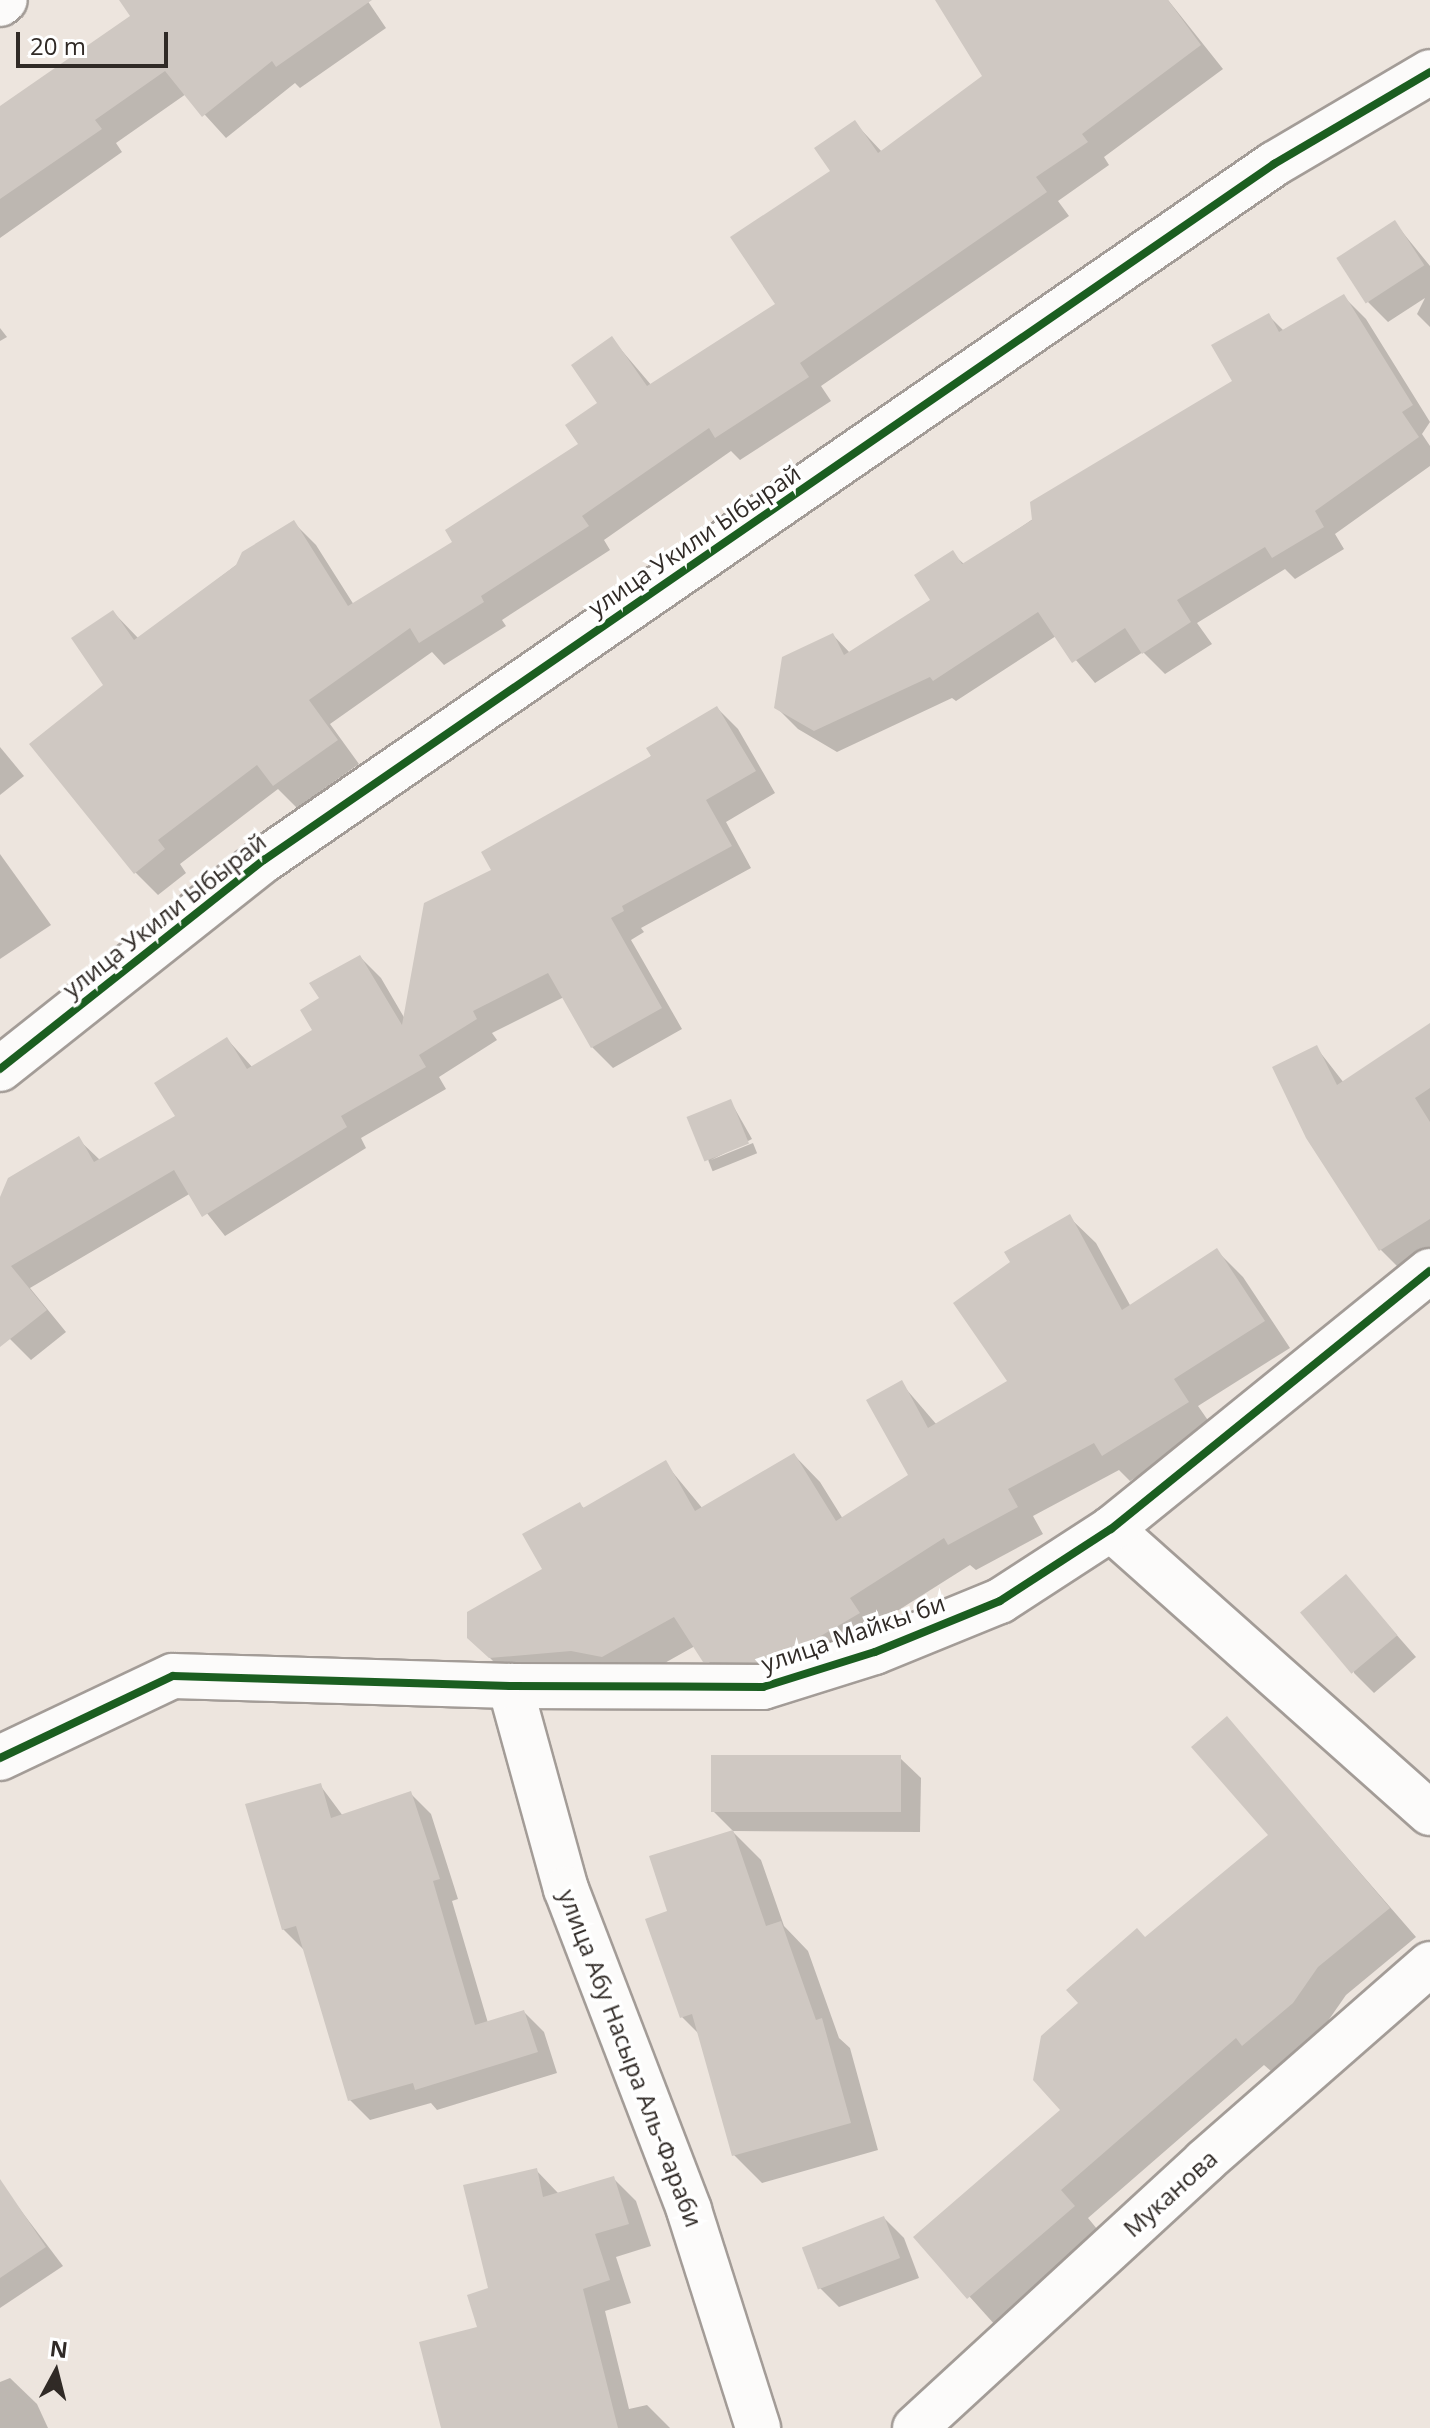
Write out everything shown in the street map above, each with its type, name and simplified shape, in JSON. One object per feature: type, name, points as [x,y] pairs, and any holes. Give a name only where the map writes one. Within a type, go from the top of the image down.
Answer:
[{"type":"street","name":"улица Укили Ыбырай","points":[[0,1069],[277,851],[1274,164],[1430,72]]},
{"type":"street","name":"улица Майкы би","points":[[0,1758],[173,1676],[510,1686],[763,1687],[875,1652],[1000,1601],[1111,1529],[1430,1271]]},
{"type":"street","points":[[1111,1529],[1430,1813]]},
{"type":"street","name":"улица Абу Насыра Аль-Фараби","points":[[510,1686],[566,1889],[689,2210],[758,2428]]},
{"type":"street","name":"Муканова","points":[[915,2428],[1205,2161],[1430,1964]]},
{"type":"building","points":[[119,0],[372,0],[276,67],[272,61],[202,117],[165,71],[95,120],[102,129],[0,199],[0,106],[130,16]]},
{"type":"building","points":[[935,0],[1168,0],[1201,45],[1082,134],[1088,142],[1036,177],[1047,192],[800,363],[809,377],[715,438],[709,428],[582,516],[589,526],[481,596],[484,602],[419,643],[410,628],[309,700],[338,740],[273,786],[257,765],[158,840],[165,849],[134,874],[29,744],[103,685],[71,638],[113,610],[134,640],[236,565],[242,552],[294,520],[348,606],[452,542],[445,530],[578,444],[565,425],[597,403],[571,365],[612,336],[647,386],[775,304],[730,237],[830,171],[814,148],[855,120],[878,153],[982,76]]},
{"type":"building","points":[[1395,220],[1424,265],[1366,303],[1336,258]]},
{"type":"building","points":[[1344,294],[1413,405],[1402,412],[1419,437],[1315,511],[1324,527],[1272,558],[1265,547],[1177,600],[1191,622],[1142,654],[1125,628],[1072,663],[1038,612],[933,681],[930,677],[814,731],[774,708],[782,657],[833,633],[844,655],[930,600],[914,575],[953,550],[962,564],[1032,520],[1030,502],[1232,381],[1211,345],[1269,313],[1279,332]]},
{"type":"building","points":[[717,706],[756,771],[706,800],[732,846],[622,906],[624,911],[611,918],[662,1008],[591,1048],[548,973],[473,1011],[477,1019],[419,1055],[426,1067],[341,1116],[347,1127],[202,1217],[174,1170],[11,1266],[47,1310],[0,1347],[0,1197],[8,1178],[79,1136],[94,1162],[175,1116],[154,1083],[227,1037],[247,1069],[312,1030],[300,1010],[319,998],[309,983],[360,955],[402,1025],[424,903],[491,870],[481,852],[651,756],[646,748]]},
{"type":"building","points":[[1430,1023],[1430,1088],[1415,1098],[1430,1122],[1430,1219],[1379,1251],[1306,1138],[1272,1067],[1317,1045],[1337,1085]]},
{"type":"building","points":[[731,1099],[749,1144],[704,1161],[686,1117]]},
{"type":"building","points":[[1070,1214],[1122,1310],[1217,1248],[1265,1321],[1174,1379],[1189,1402],[1102,1456],[1094,1443],[1008,1489],[1018,1507],[948,1545],[944,1538],[850,1598],[860,1613],[795,1651],[759,1662],[703,1662],[674,1617],[602,1657],[571,1651],[489,1658],[467,1638],[467,1612],[542,1569],[522,1534],[580,1502],[583,1508],[666,1460],[695,1511],[794,1453],[836,1521],[908,1475],[866,1400],[902,1380],[928,1428],[1007,1381],[953,1303],[1010,1262],[1004,1252]]},
{"type":"building","points":[[1346,1574],[1397,1635],[1351,1674],[1300,1613]]},
{"type":"building","points":[[1227,1716],[1390,1908],[1318,1967],[1293,2003],[1242,2046],[1236,2038],[1061,2190],[1075,2206],[967,2299],[913,2237],[1060,2110],[1033,2080],[1041,2036],[1078,2003],[1066,1990],[1137,1928],[1145,1937],[1268,1835],[1191,1747]]},
{"type":"building","points":[[711,1755],[901,1755],[901,1812],[711,1812]]},
{"type":"building","points":[[321,1783],[331,1818],[411,1791],[440,1879],[433,1881],[475,2025],[524,2010],[538,2052],[415,2090],[413,2083],[348,2101],[296,1926],[282,1930],[245,1804]]},
{"type":"building","points":[[733,1830],[766,1926],[781,1921],[816,2020],[822,2018],[851,2123],[732,2156],[692,2014],[680,2018],[645,1919],[667,1911],[649,1856]]},
{"type":"building","points":[[537,2168],[543,2197],[614,2176],[629,2224],[595,2234],[610,2280],[583,2289],[618,2428],[441,2428],[419,2342],[477,2327],[467,2295],[488,2288],[463,2185]]},
{"type":"building","points":[[0,2179],[46,2247],[0,2278]]},
{"type":"building","points":[[884,2216],[900,2258],[818,2290],[802,2248]]},
{"type":"cycle path","points":[[0,1069],[264,860],[1274,164],[1430,72]]},
{"type":"cycle path","points":[[0,1758],[173,1676],[510,1686],[763,1687],[875,1652],[1000,1601],[1111,1529],[1430,1271]]}]
